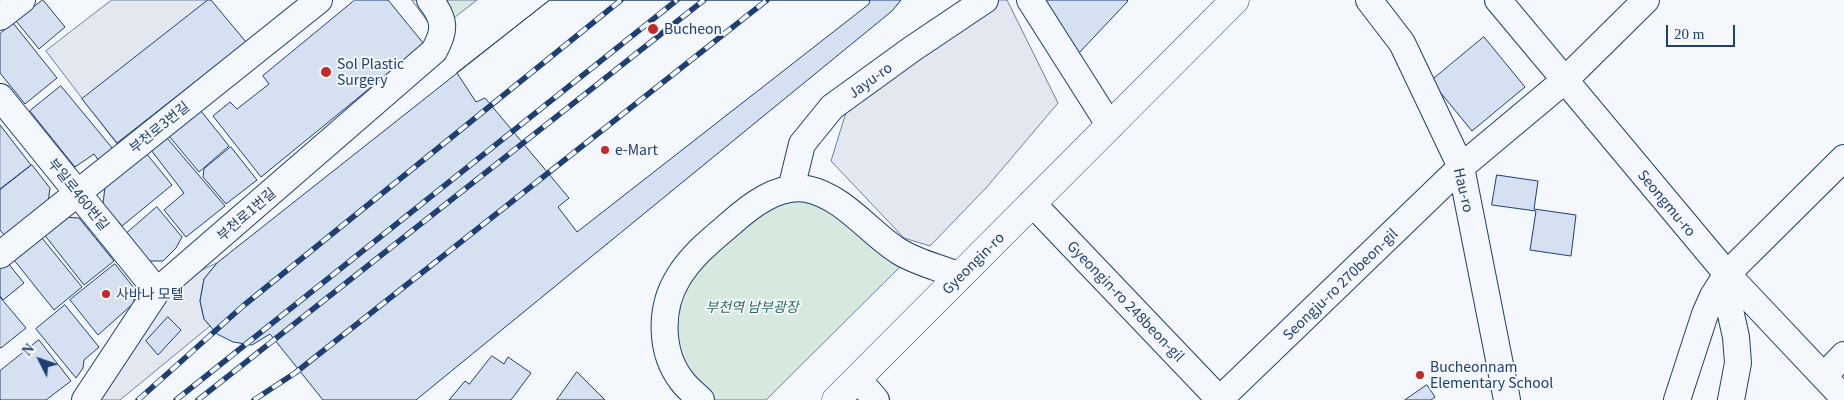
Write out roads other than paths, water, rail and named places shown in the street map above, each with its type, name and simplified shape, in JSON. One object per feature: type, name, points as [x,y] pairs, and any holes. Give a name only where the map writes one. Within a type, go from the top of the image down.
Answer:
[{"type":"main road","name":"Gyeongin-ro","points":[[836,400],[1235,0]]},
{"type":"street","points":[[0,18],[22,0]]},
{"type":"street","name":"부천로3번길","points":[[0,254],[319,0]]},
{"type":"street","name":"부천로1번길","points":[[85,400],[157,290],[434,50],[443,32],[440,14],[430,0]]},
{"type":"street","name":"Jayu-ro","points":[[791,189],[802,144],[832,107],[912,49],[985,0]]},
{"type":"street","points":[[1030,0],[1110,126]]},
{"type":"street","name":"Hau-ro","points":[[1369,0],[1402,43],[1460,167],[1507,400]]},
{"type":"street","name":"Seongmu-ro","points":[[1498,0],[1727,274],[1844,398]]},
{"type":"street","name":"Seongju-ro 270beon-gil","points":[[1219,400],[1460,167],[1565,80],[1646,0]]},
{"type":"street","name":"부일로460번길","points":[[0,98],[157,290]]},
{"type":"street","points":[[1676,400],[1704,314],[1712,296],[1727,274],[1844,158]]},
{"type":"street","points":[[701,400],[682,381],[670,359],[664,334],[666,308],[677,279],[696,254],[750,207],[765,197],[791,189],[806,189],[828,196],[900,252],[960,276]]},
{"type":"street","name":"Gyeongin-ro 248beon-gil","points":[[1032,203],[1219,400]]},
{"type":"street","points":[[1727,274],[1738,363],[1731,400]]},
{"type":"street","points":[[1824,376],[1844,356]]},
{"type":"street","points":[[858,378],[876,400]]},
{"type":"railway","points":[[138,400],[243,306],[621,0]]},
{"type":"railway","points":[[176,400],[677,0]]},
{"type":"railway","points":[[198,400],[704,0]]},
{"type":"railway","points":[[254,400],[295,373],[767,0]]},
{"type":"place","name":"Bucheon","points":[[653,29]]},
{"type":"place","name":"Sol Plastic Surgery","points":[[326,72]]},
{"type":"place","name":"e-Mart","points":[[605,150]]},
{"type":"place","name":"사바나 모텔","points":[[106,294]]},
{"type":"place","name":"Bucheonnam Elementary School","points":[[1420,375]]},
{"type":"park label","name":"부천역 남부광장","points":[[752,307]]}]
